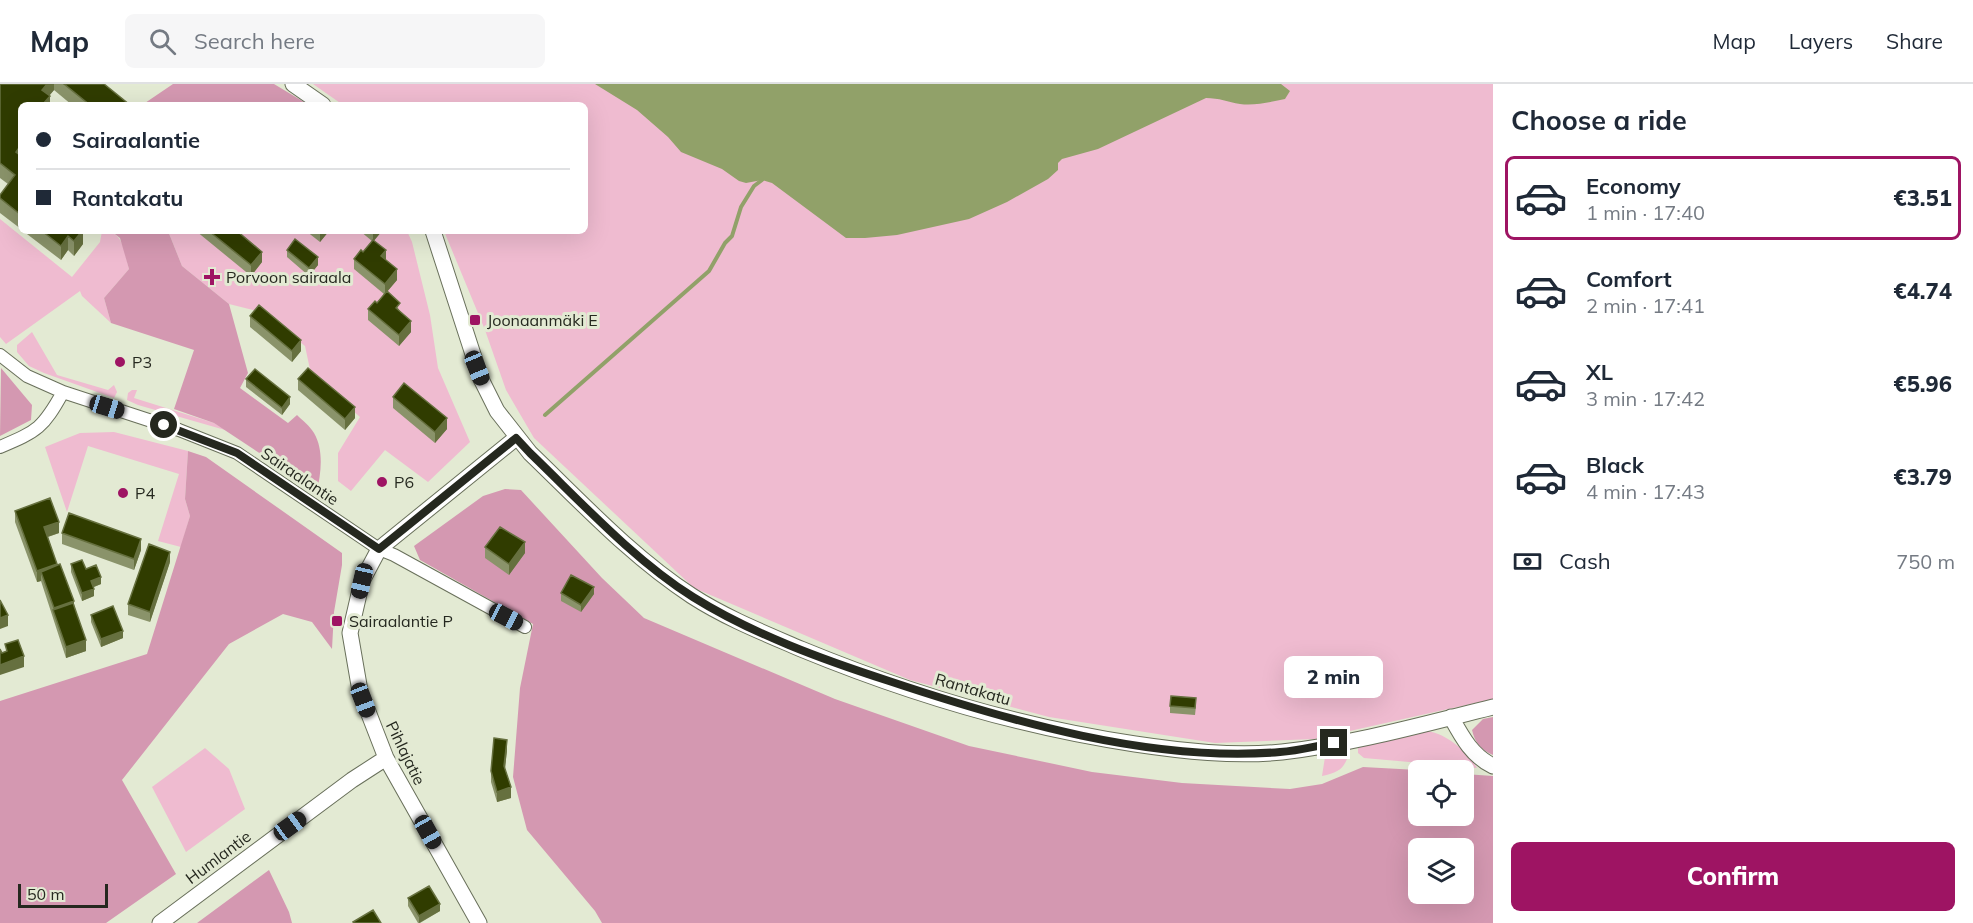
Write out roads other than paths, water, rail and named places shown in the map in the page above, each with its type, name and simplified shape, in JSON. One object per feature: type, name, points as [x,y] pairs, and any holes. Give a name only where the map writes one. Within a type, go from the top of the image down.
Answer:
[{"type":"street","points":[[292,84],[319,102]]},
{"type":"street","name":"Rantakatu","points":[[434,234],[481,379],[497,411],[516,438],[651,567],[693,597],[742,624],[839,664],[963,706],[1053,730],[1105,740],[1195,752],[1290,751],[1350,740],[1493,707]]},
{"type":"street","name":"Sairaalantie","points":[[0,355],[27,376],[63,392],[179,430],[237,453],[379,549],[525,627]]},
{"type":"street","points":[[0,447],[33,433],[50,416],[63,392]]},
{"type":"street","name":"Pihlajatie","points":[[479,923],[386,758],[360,691],[350,633],[362,581],[379,549],[516,438]]},
{"type":"street","points":[[1451,717],[1473,752],[1493,766]]},
{"type":"street","name":"Humlantie","points":[[160,923],[325,800],[386,758]]},
{"type":"waterway","points":[[545,415],[709,271],[725,243],[732,236],[741,207],[754,186],[762,180]]},
{"type":"place","name":"Porvoon sairaala","points":[[212,277]]},
{"type":"place","name":"Joonaanmäki E","points":[[475,320]]},
{"type":"place","name":"P3","points":[[120,362]]},
{"type":"place","name":"P6","points":[[382,482]]},
{"type":"place","name":"P4","points":[[123,493]]},
{"type":"place","name":"Sairaalantie P","points":[[337,621]]}]
